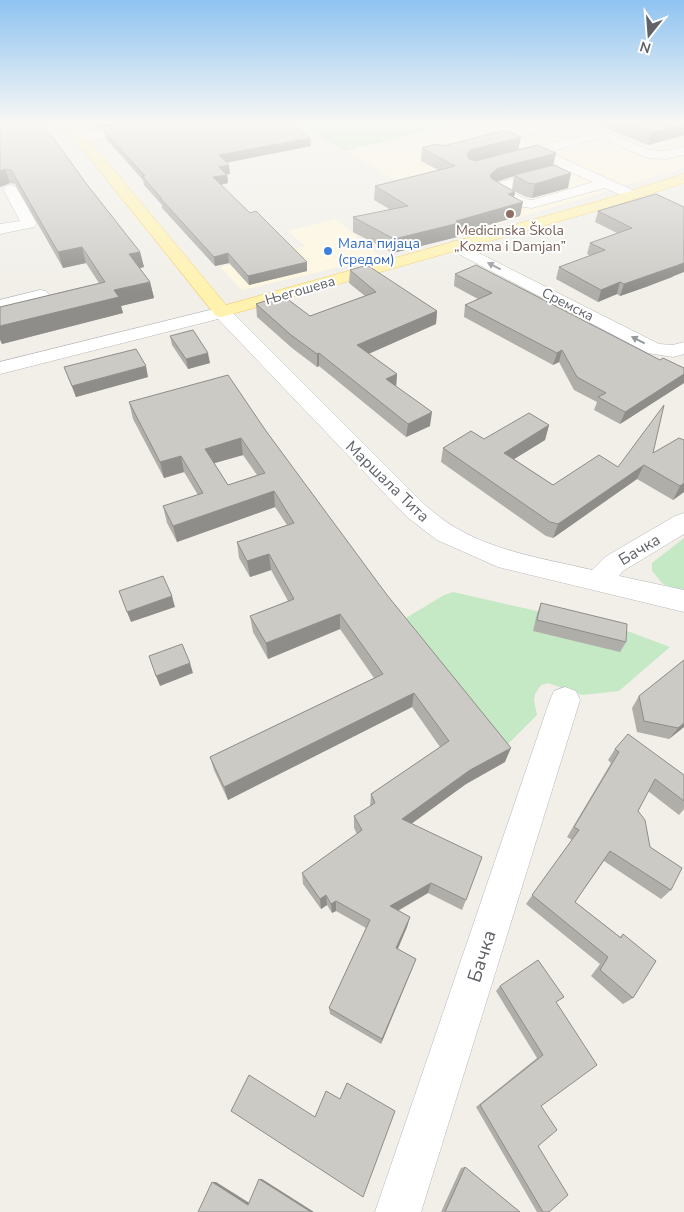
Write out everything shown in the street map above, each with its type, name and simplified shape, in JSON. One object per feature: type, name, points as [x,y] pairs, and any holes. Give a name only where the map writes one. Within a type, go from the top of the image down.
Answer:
[{"type":"main road","points":[[113,179],[222,312]]},
{"type":"main road","name":"Његошева","points":[[222,312],[575,212],[682,179]]},
{"type":"street","points":[[529,179],[502,186],[498,190],[521,203],[532,204],[606,183]]},
{"type":"street","points":[[597,179],[632,195]]},
{"type":"street","points":[[0,229],[29,224],[10,190]]},
{"type":"street","points":[[549,199],[575,212]]},
{"type":"street","name":"Сремска","points":[[455,246],[655,349],[673,351],[684,348]]},
{"type":"street","points":[[0,305],[40,295]]},
{"type":"street","name":"Његошева","points":[[0,368],[222,312]]},
{"type":"street","name":"Маршала Тита","points":[[222,312],[394,489],[446,534],[507,560],[684,601]]},
{"type":"street","name":"Бачка","points":[[598,581],[614,564],[684,522]]},
{"type":"street","name":"Бачка","points":[[398,1212],[565,700]]},
{"type":"shaded area","points":[[393,179],[649,179],[480,229]]},
{"type":"shaded area","name":"Мала пијаца (средом)","points":[[336,219],[381,257],[242,290],[220,267],[305,246],[288,231]]},
{"type":"green space","points":[[684,538],[684,592],[663,584],[652,571],[652,563]]},
{"type":"green space","points":[[453,592],[630,632],[670,647],[619,691],[582,695],[548,683],[541,685],[535,694],[534,701],[537,715],[507,745],[406,618],[444,595]]},
{"type":"building","points":[[16,179],[83,179],[140,252],[129,254],[150,282],[114,290],[119,297],[0,326],[0,307],[105,282],[82,247],[58,252]]},
{"type":"building","points":[[144,179],[215,179],[250,213],[256,211],[307,262],[248,276],[228,253],[214,257]]},
{"type":"building","points":[[405,179],[492,179],[515,192],[508,194],[523,202],[456,221],[459,223],[394,239],[353,217],[408,206],[375,186]]},
{"type":"building","points":[[520,179],[553,179],[535,184]]},
{"type":"building","points":[[656,194],[684,207],[684,263],[624,284],[620,282],[601,290],[559,267],[605,250],[590,243],[632,228],[598,211]]},
{"type":"building","points":[[367,265],[437,311],[357,345],[397,374],[386,379],[432,412],[408,424],[319,353],[317,354],[291,335],[256,304],[282,295],[310,316],[376,292],[350,270]]},
{"type":"building","points":[[476,265],[660,360],[663,358],[684,368],[684,374],[625,412],[598,397],[606,393],[577,377],[562,350],[557,353],[465,305],[492,293],[455,274]]},
{"type":"building","points":[[193,330],[208,353],[186,359],[170,336]]},
{"type":"building","points":[[136,349],[146,366],[72,386],[64,367]]},
{"type":"building","points":[[228,375],[266,431],[387,595],[511,748],[470,770],[402,819],[482,857],[466,900],[431,883],[390,906],[410,917],[396,948],[416,959],[382,1039],[329,1008],[370,920],[336,901],[331,904],[326,895],[320,899],[302,873],[362,830],[354,816],[375,803],[371,794],[449,741],[414,693],[224,787],[210,757],[383,674],[340,614],[266,643],[250,616],[294,599],[269,554],[247,561],[237,542],[294,523],[274,491],[173,526],[163,506],[203,493],[181,456],[160,462],[129,402]],"holes":[[[241,438],[265,473],[228,485],[205,449]]]},
{"type":"building","points":[[664,405],[653,453],[679,438],[684,440],[684,483],[680,486],[644,465],[558,524],[550,522],[443,448],[471,431],[484,439],[529,413],[549,425],[504,453],[553,485],[599,455],[618,467]]},
{"type":"building","points":[[163,576],[172,596],[127,612],[119,591]]},
{"type":"building","points":[[541,603],[627,624],[626,642],[537,620]]},
{"type":"building","points":[[182,644],[190,663],[156,676],[149,656]]},
{"type":"building","points":[[684,660],[684,723],[678,728],[644,721],[639,696]]},
{"type":"building","points":[[628,734],[684,775],[684,801],[655,779],[638,811],[645,820],[650,847],[682,868],[671,890],[610,851],[575,902],[621,938],[623,934],[656,961],[633,998],[600,970],[608,957],[532,895],[579,830],[574,827],[619,752],[615,749]]},
{"type":"building","points":[[538,960],[564,997],[556,1002],[597,1065],[541,1106],[557,1130],[538,1146],[568,1195],[549,1212],[543,1212],[480,1105],[543,1055],[500,986]]},
{"type":"building","points":[[249,1075],[315,1117],[326,1091],[340,1099],[347,1083],[395,1111],[363,1197],[231,1111]]},
{"type":"building","points":[[465,1167],[520,1212],[445,1212]]},
{"type":"building","points":[[259,1179],[311,1212],[198,1212],[212,1182],[248,1205]]},
{"type":"place","name":"Medicinska Škola „Kozma i Damjan”","points":[[510,214]]},
{"type":"place","name":"Мала пијаца (средом)","points":[[328,251]]}]
